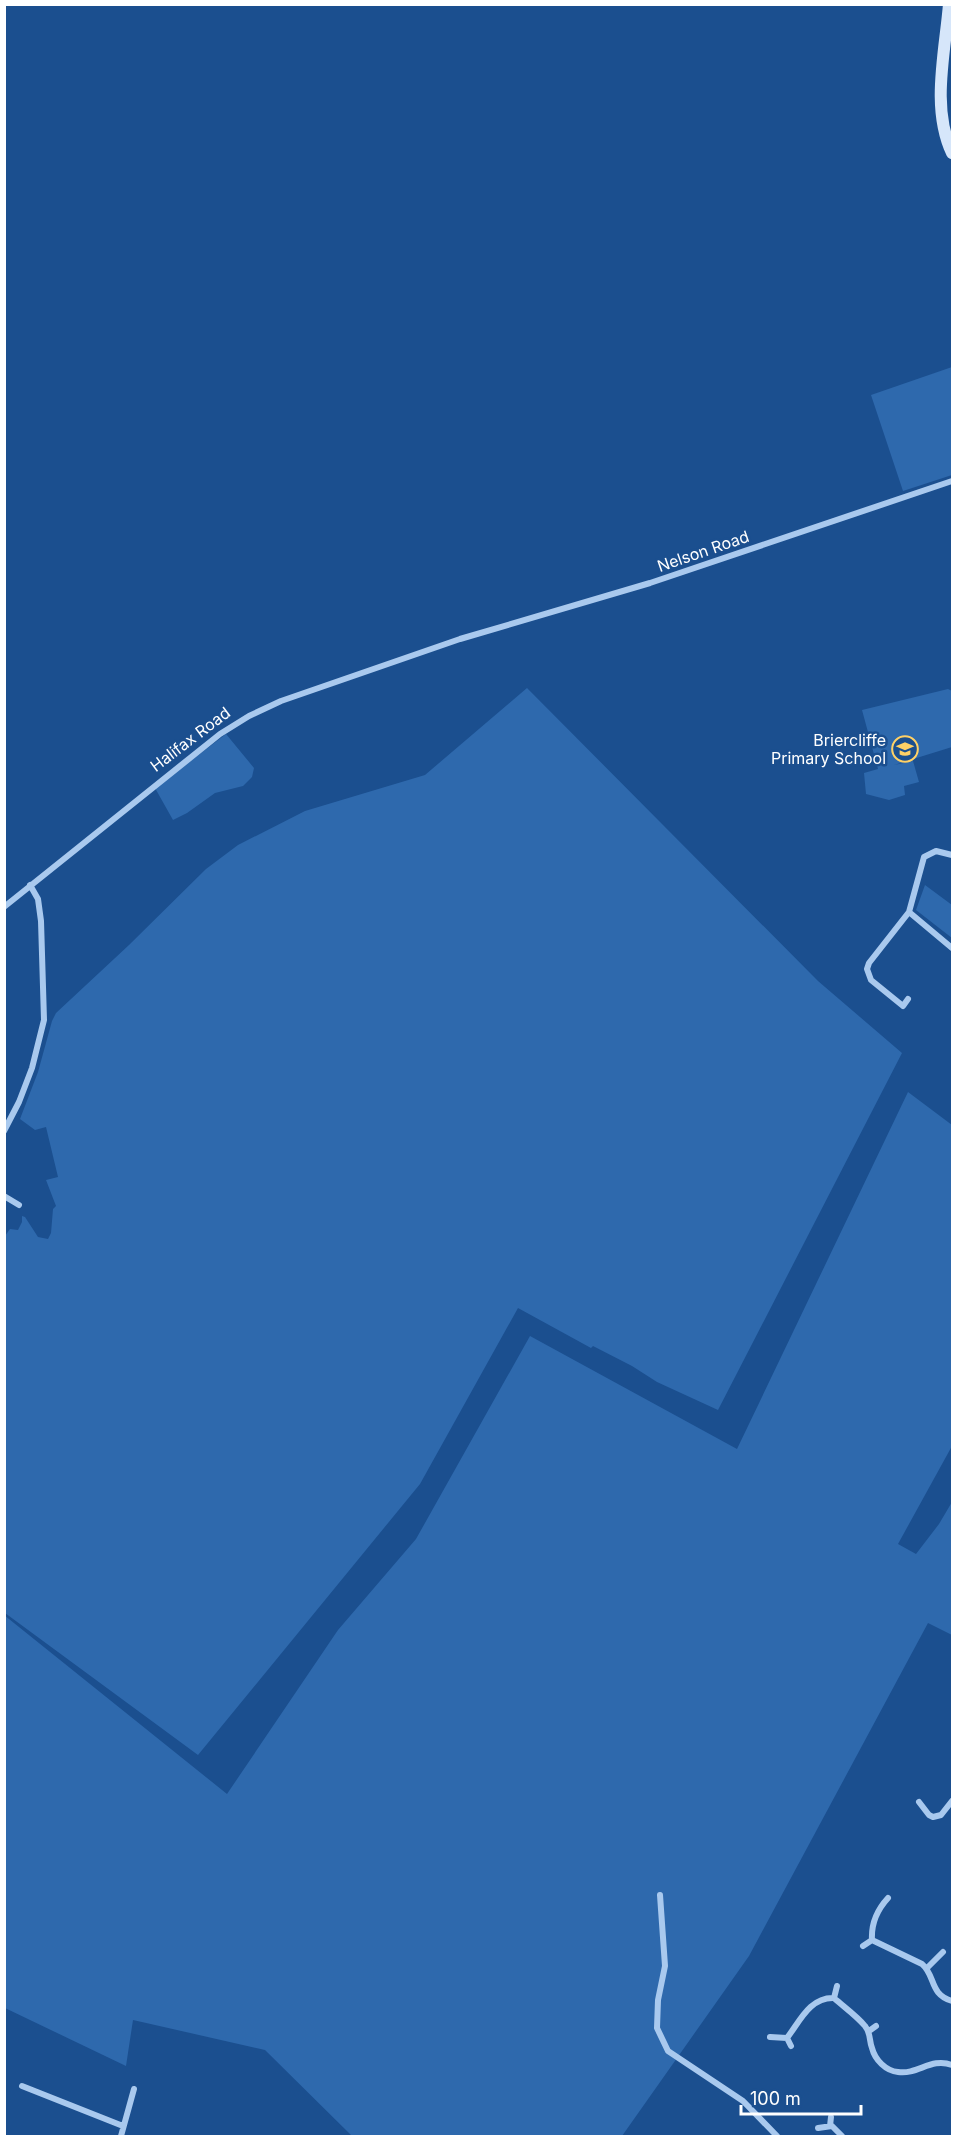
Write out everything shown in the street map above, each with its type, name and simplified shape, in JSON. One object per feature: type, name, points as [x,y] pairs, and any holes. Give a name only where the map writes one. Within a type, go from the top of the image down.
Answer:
[{"type":"street","points":[[949,4],[941,86],[941,114],[952,153]]},
{"type":"street","name":"Nelson Road","points":[[460,639],[650,583],[952,481]]},
{"type":"street","name":"Halifax Road","points":[[4,907],[220,734],[249,716],[281,701],[460,639]]},
{"type":"street","points":[[908,999],[901,1009],[871,980],[867,969],[868,963],[909,912],[924,857],[936,851],[952,855]]},
{"type":"street","points":[[4,1131],[19,1102],[32,1068],[44,1020],[41,921],[38,899],[30,885]]},
{"type":"street","points":[[909,912],[952,948]]},
{"type":"street","points":[[4,1196],[19,1205]]},
{"type":"street","points":[[919,1802],[929,1815],[937,1817],[952,1801]]},
{"type":"street","points":[[660,1895],[665,1966],[658,2000],[657,2028],[668,2051],[743,2101],[777,2136]]},
{"type":"street","points":[[863,1946],[872,1940],[875,1917],[888,1898]]},
{"type":"street","points":[[872,1940],[927,1968],[938,1993],[943,1998],[952,2001]]},
{"type":"street","points":[[927,1968],[943,1953]]},
{"type":"street","points":[[834,1998],[837,1986]]},
{"type":"street","points":[[788,2038],[811,2005],[817,2000],[834,1998],[866,2026],[874,2055],[884,2067],[906,2072],[940,2061],[952,2065]]},
{"type":"street","points":[[868,2031],[876,2026]]},
{"type":"street","points":[[770,2037],[788,2038]]},
{"type":"street","points":[[788,2038],[791,2046]]},
{"type":"street","points":[[22,2086],[123,2127]]},
{"type":"street","points":[[120,2136],[134,2089]]},
{"type":"street","points":[[830,2126],[831,2116]]},
{"type":"street","points":[[818,2128],[830,2126],[842,2136]]},
{"type":"shaded area","points":[[952,367],[952,475],[903,491],[871,395]]},
{"type":"shaded area","points":[[527,688],[818,981],[902,1053],[718,1410],[657,1382],[632,1366],[593,1346],[591,1348],[518,1308],[420,1484],[198,1755],[5,1613],[5,1236],[10,1229],[18,1230],[22,1216],[38,1237],[48,1239],[51,1233],[53,1209],[56,1206],[46,1180],[58,1177],[46,1127],[35,1130],[20,1119],[38,1072],[56,1013],[206,869],[238,845],[305,811],[425,775]]},
{"type":"shaded area","name":"Briercliffe Primary School","points":[[948,689],[952,691],[952,747],[894,765],[913,761],[919,782],[904,786],[905,795],[889,800],[866,794],[864,773],[878,769],[862,710]]},
{"type":"shaded area","points":[[226,734],[254,768],[252,777],[243,786],[215,793],[173,820],[155,788]]},
{"type":"shaded area","points":[[925,885],[952,905],[952,938],[916,910]]},
{"type":"shaded area","points":[[908,1092],[952,1125],[952,1446],[898,1544],[916,1554],[939,1524],[952,1502],[952,1635],[928,1623],[749,1956],[622,2136],[355,2136],[351,2135],[265,2050],[133,2020],[126,2066],[5,2008],[4,1615],[227,1794],[338,1630],[416,1539],[530,1336],[737,1449]]},
{"type":"place","name":"Briercliffe Primary School","points":[[905,749]]}]
